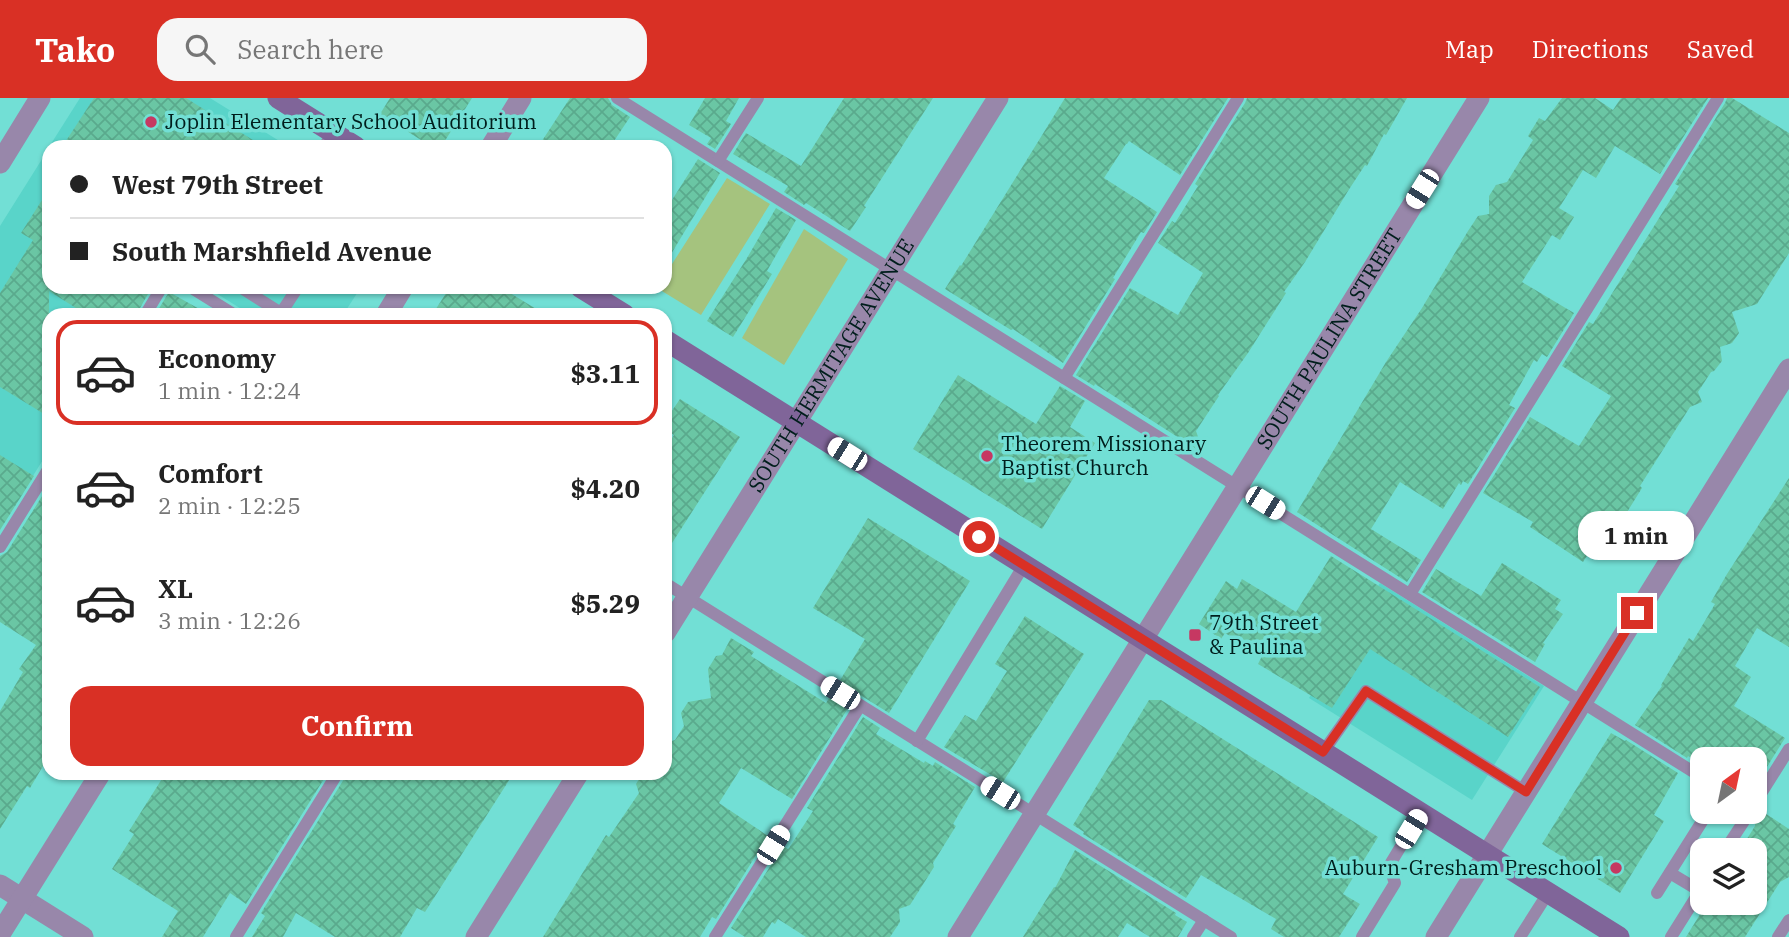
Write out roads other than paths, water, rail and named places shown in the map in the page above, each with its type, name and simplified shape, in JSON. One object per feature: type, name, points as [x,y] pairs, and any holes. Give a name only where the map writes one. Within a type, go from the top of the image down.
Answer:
[{"type":"main road","points":[[278,98],[328,140]]},
{"type":"main road","points":[[591,294],[614,308]]},
{"type":"main road","points":[[672,344],[1619,937]]},
{"type":"street","points":[[0,163],[40,98]]},
{"type":"street","points":[[495,140],[521,98]]},
{"type":"street","name":"SOUTH HERMITAGE AVENUE","points":[[672,622],[998,98]]},
{"type":"street","name":"SOUTH PAULINA STREET","points":[[958,937],[1479,98]]},
{"type":"street","points":[[1436,937],[1789,369]]},
{"type":"street","points":[[0,934],[96,780]]},
{"type":"street","points":[[476,937],[574,780]]},
{"type":"street","points":[[0,885],[83,937]]},
{"type":"lane","points":[[617,98],[1690,770]]},
{"type":"lane","points":[[718,161],[758,98]]},
{"type":"lane","points":[[1064,378],[1238,98]]},
{"type":"lane","points":[[1410,594],[1718,98]]},
{"type":"lane","points":[[201,294],[224,308]]},
{"type":"lane","points":[[251,294],[273,308]]},
{"type":"lane","points":[[0,547],[42,479]]},
{"type":"lane","points":[[917,741],[1024,565]]},
{"type":"lane","points":[[672,587],[1231,937]]},
{"type":"lane","points":[[1323,752],[1366,691],[1526,792]]},
{"type":"lane","points":[[715,937],[860,706]]},
{"type":"lane","points":[[1768,783],[1789,750]]},
{"type":"lane","points":[[236,937],[333,780]]},
{"type":"lane","points":[[1362,937],[1395,883],[1389,866],[1420,813]]},
{"type":"lane","points":[[1657,893],[1701,824]]},
{"type":"lane","points":[[1670,873],[1690,883]]},
{"type":"lane","points":[[1520,937],[1548,893]]},
{"type":"lane","points":[[1671,937],[1690,907]]},
{"type":"lane","points":[[1193,937],[1204,920]]},
{"type":"lane","points":[[1778,937],[1789,920]]},
{"type":"place","name":"Joplin Elementary School Auditorium","points":[[151,122]]},
{"type":"place","name":"Theorem Missionary Baptist Church","points":[[987,456]]},
{"type":"place","name":"79th Street & Paulina","points":[[1195,635]]},
{"type":"place","name":"Auburn-Gresham Preschool","points":[[1616,868]]}]
